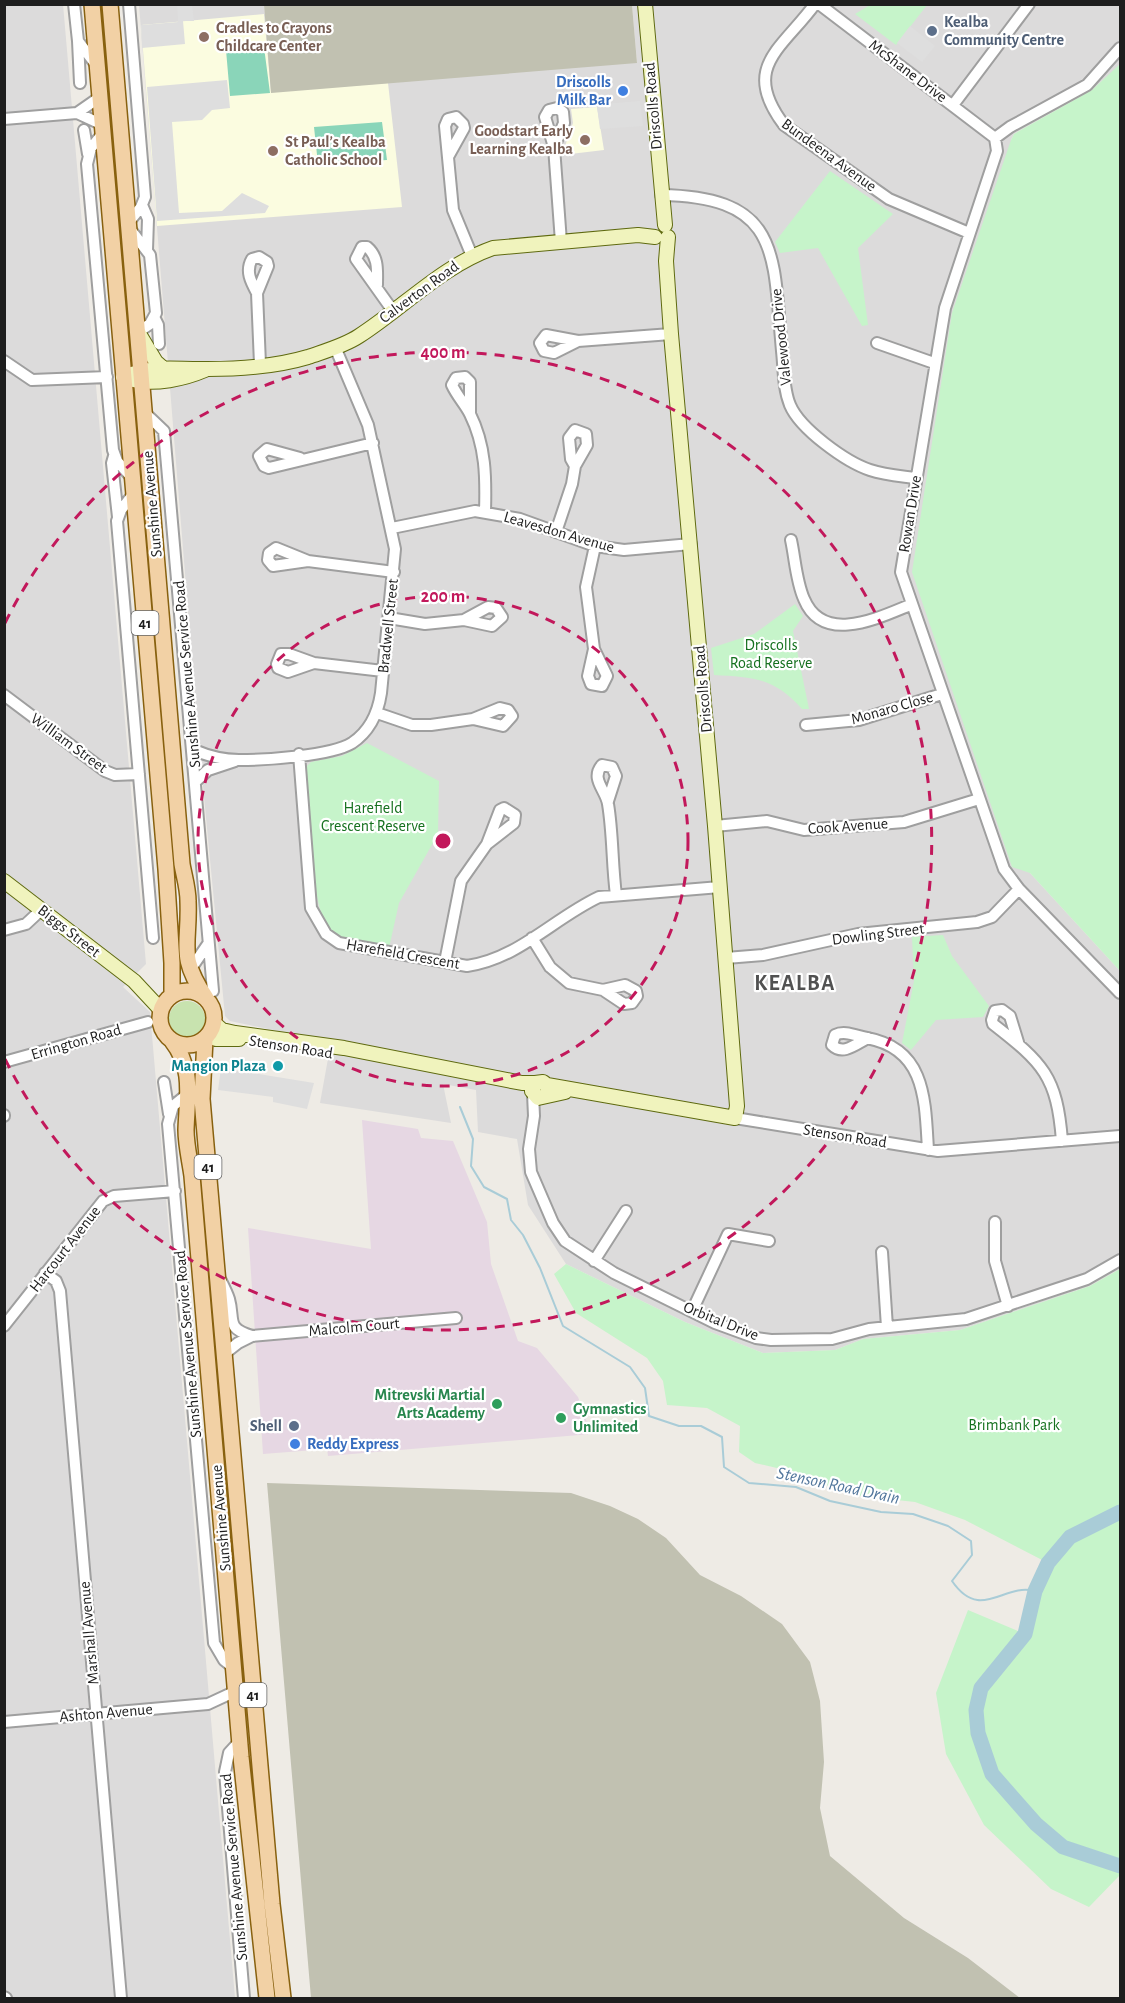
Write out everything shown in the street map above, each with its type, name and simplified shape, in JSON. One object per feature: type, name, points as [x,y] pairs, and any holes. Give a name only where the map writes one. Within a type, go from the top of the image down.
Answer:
[{"type":"main road","name":"Sunshine Avenue","points":[[92,4],[171,931],[167,1001]]},
{"type":"main road","name":"Sunshine Avenue","points":[[110,4],[182,864],[188,899],[186,942],[190,970],[209,995]]},
{"type":"main road","points":[[167,1001],[189,991],[209,995]]},
{"type":"main road","name":"41","points":[[209,995],[213,1012],[209,1032]]},
{"type":"main road","name":"41","points":[[167,1001],[162,1029],[172,1041]]},
{"type":"main road","name":"Sunshine Avenue","points":[[209,1032],[201,1086],[253,1694],[273,1915],[283,1998]]},
{"type":"main road","points":[[172,1041],[185,1045],[209,1032]]},
{"type":"main road","name":"Sunshine Avenue","points":[[172,1041],[185,1062],[190,1092],[186,1137],[206,1338],[244,1792],[267,1998]]},
{"type":"main road","points":[[206,1338],[224,1354]]},
{"type":"main road","points":[[224,1555],[227,1512],[225,1480],[228,1474],[234,1472]]},
{"type":"main road","points":[[244,1792],[251,1786],[254,1778],[253,1694]]},
{"type":"street","points":[[74,4],[80,83]]},
{"type":"street","points":[[129,4],[145,197],[129,225],[151,259],[154,317],[158,325],[159,344]]},
{"type":"street","name":"Driscolls Road","points":[[645,4],[661,202],[660,233],[666,261],[738,1096],[735,1118]]},
{"type":"street","points":[[953,105],[1029,4]]},
{"type":"street","name":"McShane Drive","points":[[819,5],[996,138]]},
{"type":"street","name":"Bundeena Avenue","points":[[819,5],[780,42],[769,62],[764,81],[772,109],[784,125],[889,199],[969,233]]},
{"type":"street","points":[[78,40],[97,66]]},
{"type":"street","points":[[996,138],[1010,127],[1087,85],[1120,48]]},
{"type":"street","points":[[4,119],[76,113],[100,97]]},
{"type":"street","points":[[76,113],[103,129],[88,154]]},
{"type":"street","points":[[84,130],[114,456],[112,463],[153,938]]},
{"type":"street","name":"Rowan Drive","points":[[996,138],[997,151],[945,308],[934,363],[901,572],[910,605],[1004,869],[1019,889],[1120,993]]},
{"type":"street","points":[[554,147],[561,242]]},
{"type":"street","points":[[449,155],[453,210],[472,256]]},
{"type":"street","name":"Valewood Drive","points":[[661,202],[696,196],[721,202],[745,216],[757,228],[765,240],[775,267],[786,390],[798,419],[813,433],[859,466],[915,478]]},
{"type":"street","points":[[142,205],[148,213],[147,250]]},
{"type":"street","name":"Calverton Road","points":[[123,377],[191,376],[207,370],[297,360],[335,347],[358,337],[447,270],[472,256],[493,248],[660,233]]},
{"type":"street","points":[[377,285],[393,311]]},
{"type":"street","points":[[257,293],[260,364]]},
{"type":"street","points":[[154,317],[138,332],[156,362],[164,369]]},
{"type":"street","points":[[578,341],[671,334]]},
{"type":"street","points":[[877,343],[934,363]]},
{"type":"street","name":"Bradwell Street","points":[[194,750],[210,756],[238,760],[331,751],[352,743],[366,730],[377,713],[394,572],[392,528],[368,425],[335,347]]},
{"type":"street","points":[[4,361],[26,377],[38,381],[107,377]]},
{"type":"street","name":"Calverton Road","points":[[141,376],[164,369],[189,367],[207,370]]},
{"type":"street","name":"Sunshine Avenue Service Road","points":[[144,411],[164,431],[194,750],[208,944],[209,995]]},
{"type":"street","points":[[470,413],[486,467],[484,512]]},
{"type":"street","points":[[300,458],[373,443]]},
{"type":"street","points":[[114,456],[133,486],[118,517]]},
{"type":"street","points":[[556,532],[572,484],[575,466]]},
{"type":"street","name":"Leavesdon Avenue","points":[[392,528],[475,511],[520,519],[595,546],[624,550],[691,544]]},
{"type":"street","points":[[790,540],[803,597],[822,620],[834,624],[854,625],[910,605]]},
{"type":"street","points":[[594,649],[586,587],[595,546]]},
{"type":"street","points":[[308,561],[394,572]]},
{"type":"street","points":[[389,618],[425,624],[464,620]]},
{"type":"street","points":[[314,663],[383,671]]},
{"type":"street","name":"Monaro Close","points":[[806,725],[859,720],[942,694]]},
{"type":"street","name":"William Street","points":[[4,695],[105,771],[115,775],[139,774]]},
{"type":"street","points":[[377,713],[412,725],[431,725],[473,719]]},
{"type":"street","name":"Harefield Crescent","points":[[299,754],[311,908],[317,923],[326,934],[339,943],[467,966],[486,963],[599,897],[720,886]]},
{"type":"street","points":[[196,781],[208,770],[238,760]]},
{"type":"street","name":"Cook Avenue","points":[[715,826],[766,821],[804,830],[904,822],[979,799]]},
{"type":"street","points":[[608,801],[616,895]]},
{"type":"street","points":[[446,962],[461,881],[487,844]]},
{"type":"street","name":"Biggs Street","points":[[4,881],[134,981],[167,1001]]},
{"type":"street","name":"Dowling Street","points":[[726,958],[763,955],[858,934],[977,922],[992,917],[1019,889]]},
{"type":"street","points":[[152,909],[171,931]]},
{"type":"street","points":[[4,930],[26,924],[41,910]]},
{"type":"street","points":[[532,938],[559,976],[569,983],[603,990]]},
{"type":"street","points":[[190,970],[208,944]]},
{"type":"street","name":"Errington Road","points":[[4,1062],[148,1022]]},
{"type":"street","name":"Stenson Road","points":[[209,1032],[222,1030],[375,1055],[507,1079],[539,1091],[573,1090],[928,1150],[947,1151],[1120,1136]]},
{"type":"street","points":[[868,1038],[885,1042],[899,1050],[919,1077],[928,1150]]},
{"type":"street","points":[[1018,1042],[1053,1086],[1060,1112],[1062,1141]]},
{"type":"street","name":"Sunshine Avenue Service Road","points":[[164,1082],[169,1114],[214,1643],[224,1660],[234,1668]]},
{"type":"street","name":"Orbital Drive","points":[[539,1091],[529,1149],[534,1184],[565,1241],[594,1261],[692,1311],[738,1331],[771,1340],[832,1339],[869,1329],[951,1322],[1008,1306],[1087,1278],[1120,1260]]},
{"type":"street","points":[[169,1114],[176,1103],[190,1092]]},
{"type":"street","name":"Harcourt Avenue","points":[[4,1326],[103,1200],[114,1196],[175,1191]]},
{"type":"street","points":[[594,1261],[626,1210]]},
{"type":"street","points":[[995,1219],[995,1261],[1008,1306]]},
{"type":"street","points":[[692,1311],[728,1234],[769,1241]]},
{"type":"street","points":[[882,1252],[886,1327]]},
{"type":"street","points":[[217,1272],[230,1300],[233,1325],[239,1332],[252,1336]]},
{"type":"street","name":"Marshall Avenue","points":[[45,1273],[56,1281],[60,1291],[121,1998]]},
{"type":"street","name":"Malcolm Court","points":[[224,1354],[252,1336],[456,1318]]},
{"type":"street","name":"Ashton Avenue","points":[[208,1704],[236,1691]]},
{"type":"street","name":"Ashton Avenue","points":[[4,1722],[208,1704],[222,1706],[238,1717]]},
{"type":"street","name":"Sunshine Avenue Service Road","points":[[240,1741],[229,1753],[225,1772],[244,1998]]},
{"type":"shaded area","points":[[63,4],[146,964],[123,987],[150,1012],[235,1998],[5,1998],[4,5]]},
{"type":"shaded area","points":[[139,5],[264,5],[272,92],[637,62],[632,5],[1120,5],[1120,64],[1118,67],[1092,90],[1014,134],[1011,140],[1030,873],[1120,971],[1120,1269],[1090,1286],[960,1330],[863,1339],[835,1350],[763,1353],[685,1322],[566,1264],[528,1205],[517,1139],[478,1132],[476,1090],[443,1084],[451,1123],[320,1103],[331,1042],[230,1021],[225,1016],[198,734]]},
{"type":"shaded area","points":[[177,5],[192,5],[194,21],[183,21],[185,44],[142,48],[141,25],[178,22]]},
{"type":"shaded area","points":[[264,5],[632,5],[637,63],[271,93]]},
{"type":"shaded area","name":"St Paul’s Kealba Catholic School","points":[[264,14],[271,92],[388,83],[402,207],[157,226],[141,25]]},
{"type":"shaded area","points":[[910,26],[935,46],[922,62],[897,43]]},
{"type":"shaded area","points":[[227,80],[230,108],[212,110],[202,120],[172,122],[179,213],[222,211],[242,193],[269,206],[265,213],[157,221],[147,87]]},
{"type":"shaded area","points":[[640,101],[643,126],[600,129],[597,107],[604,107],[604,104]]},
{"type":"shaded area","name":"Goodstart Early Learning Kealba","points":[[597,107],[604,150],[562,155],[573,123],[571,109]]},
{"type":"shaded area","points":[[221,1068],[314,1083],[307,1109],[273,1102],[273,1097],[218,1090]]},
{"type":"shaded area","points":[[362,1120],[418,1129],[421,1138],[453,1141],[487,1222],[491,1264],[518,1341],[537,1348],[578,1397],[591,1434],[328,1456],[327,1449],[263,1454],[248,1228],[371,1249]]},
{"type":"shaded area","points":[[267,1483],[571,1493],[610,1506],[638,1519],[666,1538],[700,1575],[741,1596],[782,1624],[810,1662],[820,1701],[824,1762],[820,1808],[830,1856],[904,1918],[968,1958],[1020,1998],[311,1998]]},
{"type":"green space","points":[[870,5],[927,5],[896,45],[855,14]]},
{"type":"green space","points":[[264,47],[270,93],[230,96],[226,50]]},
{"type":"green space","points":[[1120,64],[1120,971],[1030,873],[1012,867],[912,572],[952,313],[1011,140],[1014,134],[1092,90]]},
{"type":"green space","points":[[382,122],[387,160],[318,164],[314,127]]},
{"type":"green space","points":[[830,171],[893,214],[858,248],[868,325],[862,326],[818,248],[780,253],[775,242]]},
{"type":"green space","name":"Driscolls Road Reserve","points":[[795,604],[803,616],[793,631],[809,709],[802,709],[782,691],[762,681],[714,675],[711,648],[754,634]]},
{"type":"green space","name":"Harefield Crescent Reserve","points":[[367,743],[439,781],[438,834],[399,903],[389,948],[352,942],[332,932],[324,921],[314,880],[306,767],[311,762],[342,756]]},
{"type":"green space","points":[[943,935],[952,956],[989,1006],[983,1017],[936,1020],[911,1050],[902,1043],[914,981],[912,937]]},
{"type":"green space","points":[[187,1001],[200,1006],[205,1019],[200,1032],[187,1037],[174,1032],[169,1019],[174,1006]]},
{"type":"green space","name":"Brimbank Park","points":[[566,1264],[685,1322],[763,1353],[835,1350],[863,1339],[960,1330],[1090,1286],[1120,1269],[1120,1875],[1089,1907],[1051,1889],[984,1825],[946,1754],[936,1693],[968,1610],[1025,1634],[1035,1591],[1048,1563],[965,1520],[915,1502],[851,1495],[794,1472],[755,1463],[739,1452],[740,1426],[707,1408],[667,1405],[663,1381],[647,1358],[576,1313],[554,1274]]},
{"type":"waterway","name":"Stenson Road Drain","points":[[460,1107],[473,1139],[471,1166],[484,1187],[507,1199],[511,1220],[523,1235],[540,1268],[563,1326],[630,1367],[645,1388],[649,1416],[679,1426],[701,1426],[722,1437],[724,1467],[749,1483],[796,1487],[830,1501],[881,1512],[913,1514],[948,1526],[971,1541],[972,1555],[952,1581],[963,1593],[973,1599],[983,1600],[1024,1590],[1035,1591]]},
{"type":"waterway","points":[[1120,1512],[1070,1537],[1048,1563],[1035,1591],[1025,1634],[981,1688],[976,1710],[978,1733],[992,1774],[1036,1824],[1063,1847],[1120,1866]]},
{"type":"place","name":"Kealba Community Centre","points":[[932,31]]},
{"type":"place","name":"Cradles to Crayons Childcare Center","points":[[204,37]]},
{"type":"place","name":"Driscolls Milk Bar","points":[[623,91]]},
{"type":"place","name":"Goodstart Early Learning Kealba","points":[[585,140]]},
{"type":"place","name":"St Paul’s Kealba Catholic School","points":[[273,151]]},
{"type":"place","name":"Mangion Plaza","points":[[278,1066]]},
{"type":"place","name":"Mitrevski Martial Arts Academy","points":[[497,1404]]},
{"type":"place","name":"Gymnastics Unlimited","points":[[561,1418]]},
{"type":"place","name":"Shell","points":[[294,1426]]},
{"type":"place","name":"Reddy Express","points":[[295,1444]]},
{"type":"district","name":"KEALBA","points":[[795,983]]}]
